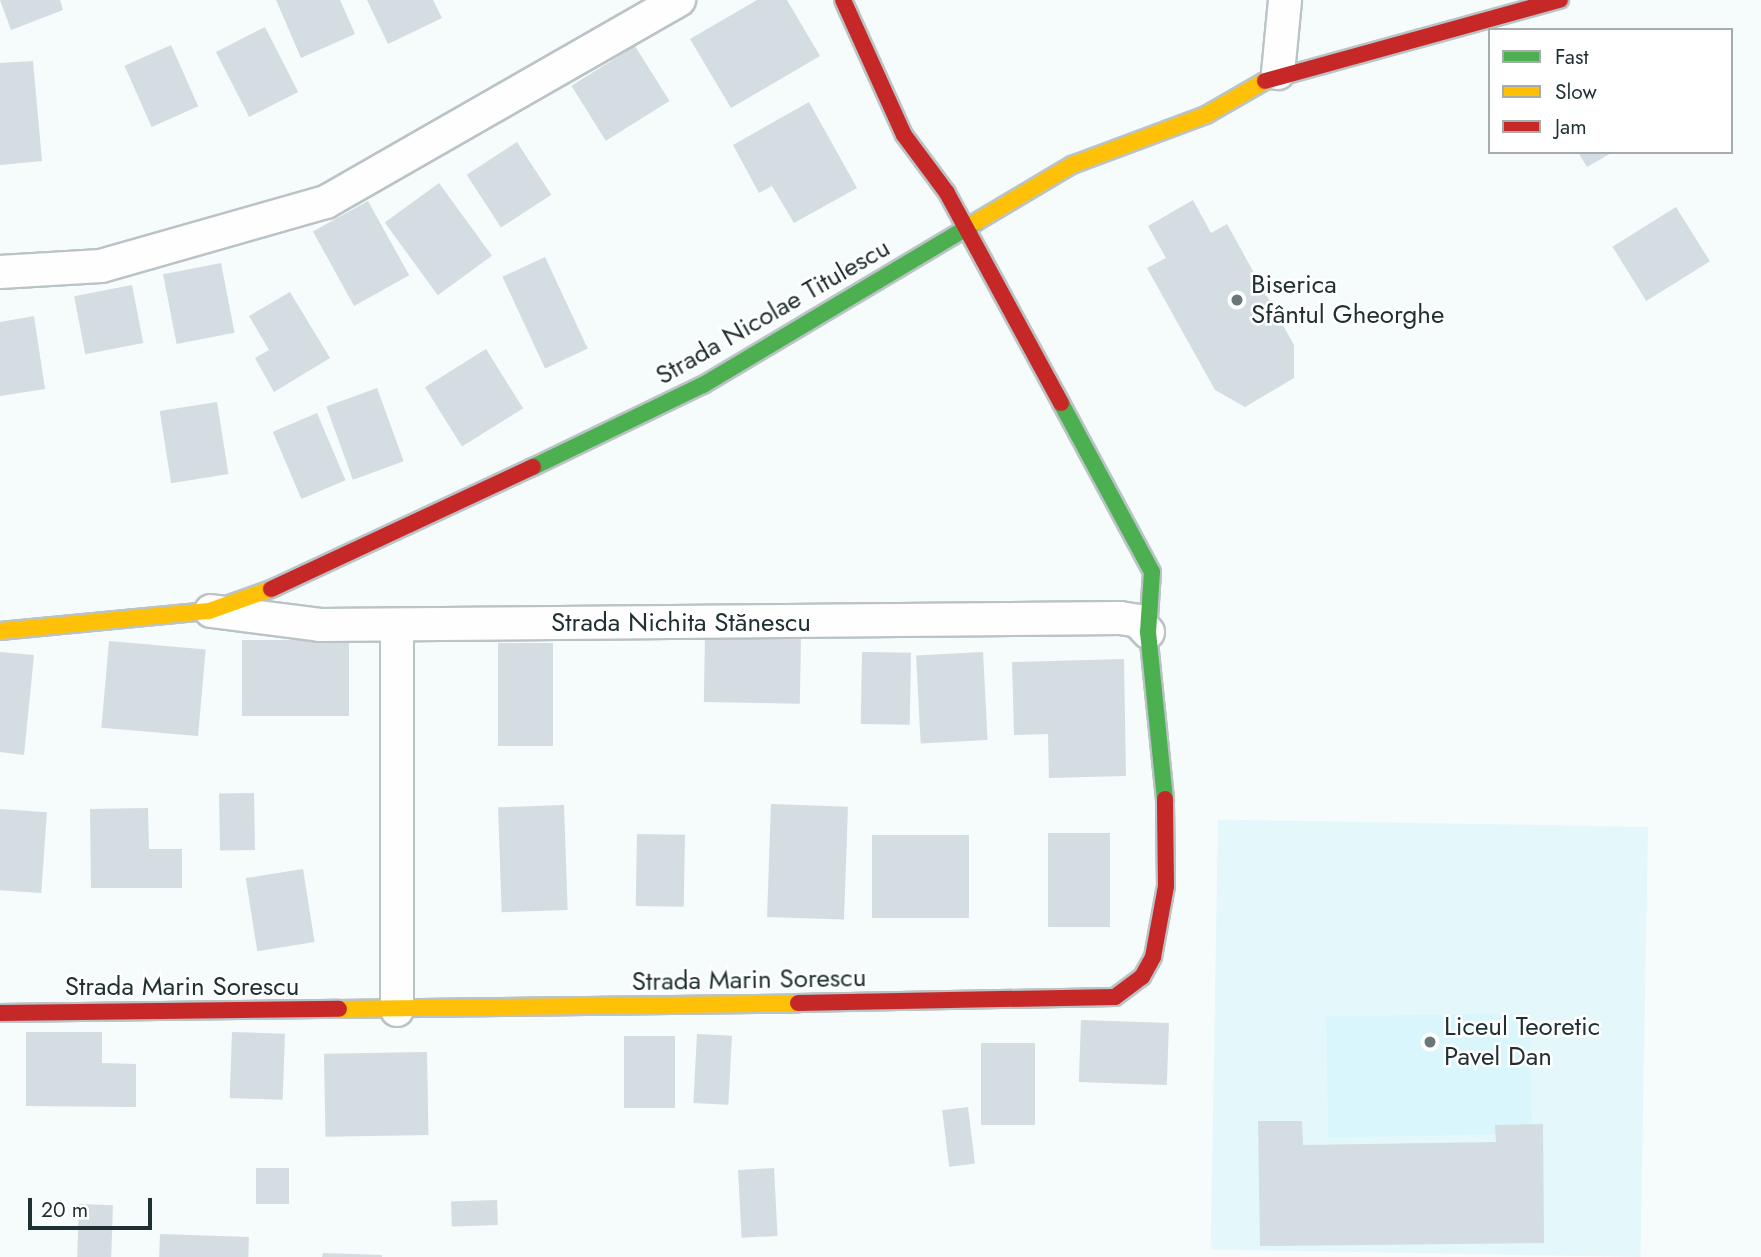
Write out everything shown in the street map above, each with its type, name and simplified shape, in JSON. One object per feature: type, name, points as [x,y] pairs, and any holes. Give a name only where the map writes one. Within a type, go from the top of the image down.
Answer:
[{"type":"street","points":[[0,272],[101,266],[326,202],[679,0]]},
{"type":"street","name":"Strada Marin Sorescu","points":[[0,1013],[397,1010],[1115,997],[1142,977],[1153,957],[1166,886],[1165,803],[1149,632],[1152,572],[964,230],[947,193],[904,135],[843,0]]},
{"type":"street","points":[[1278,73],[1285,0]]},
{"type":"street","name":"Strada Nicolae Titulescu","points":[[0,631],[209,611],[432,521],[703,385],[1072,165],[1206,115],[1278,73],[1378,53],[1560,0]]},
{"type":"street","name":"Strada Nichita Stănescu","points":[[209,611],[320,625],[1120,618],[1138,621],[1149,632]]},
{"type":"street","points":[[397,625],[397,1010]]},
{"type":"shaded area","name":"Liceul Teoretic Pavel Dan","points":[[1218,819],[1648,827],[1640,1257],[1211,1249]]},
{"type":"shaded area","points":[[1530,1013],[1532,1134],[1328,1138],[1326,1017]]},
{"type":"building","points":[[0,0],[60,0],[63,10],[11,30]]},
{"type":"building","points":[[276,0],[340,0],[355,34],[301,58]]},
{"type":"building","points":[[367,0],[433,0],[442,18],[388,44]]},
{"type":"building","points":[[757,0],[787,0],[820,56],[731,108],[690,39]]},
{"type":"building","points":[[265,27],[298,92],[249,117],[216,52]]},
{"type":"building","points":[[171,45],[198,106],[152,127],[124,66]]},
{"type":"building","points":[[635,46],[669,101],[606,141],[571,86]]},
{"type":"building","points":[[33,61],[42,161],[0,165],[0,63]]},
{"type":"building","points":[[809,102],[857,188],[794,223],[772,186],[759,193],[733,145]]},
{"type":"building","points":[[517,142],[551,195],[501,228],[467,175]]},
{"type":"building","points":[[1579,154],[1610,154],[1587,167]]},
{"type":"building","points":[[439,183],[492,256],[438,295],[385,222]]},
{"type":"building","points":[[1193,200],[1211,233],[1227,224],[1294,345],[1294,378],[1245,407],[1215,390],[1147,268],[1166,258],[1148,226]]},
{"type":"building","points":[[368,201],[409,275],[354,306],[313,232]]},
{"type":"building","points":[[1676,207],[1710,261],[1646,301],[1612,247]]},
{"type":"building","points":[[545,257],[588,349],[545,368],[502,277]]},
{"type":"building","points":[[221,263],[235,333],[177,344],[163,274]]},
{"type":"building","points":[[132,285],[143,343],[85,354],[74,296]]},
{"type":"building","points":[[290,292],[330,358],[274,392],[255,358],[269,350],[249,316]]},
{"type":"building","points":[[34,316],[45,389],[0,396],[0,322]]},
{"type":"building","points":[[486,349],[523,408],[462,447],[425,387]]},
{"type":"building","points":[[377,388],[404,461],[353,480],[326,406]]},
{"type":"building","points":[[217,402],[228,474],[171,483],[160,411]]},
{"type":"building","points":[[317,413],[346,480],[301,499],[273,432]]},
{"type":"building","points":[[705,635],[801,637],[800,704],[704,702]]},
{"type":"building","points":[[242,640],[349,640],[349,716],[242,716]]},
{"type":"building","points":[[109,641],[206,649],[198,736],[101,728]]},
{"type":"building","points":[[498,643],[553,643],[553,746],[498,746]]},
{"type":"building","points":[[0,652],[34,655],[24,755],[0,752]]},
{"type":"building","points":[[862,652],[911,653],[910,725],[861,724]]},
{"type":"building","points":[[983,652],[988,740],[921,743],[916,656]]},
{"type":"building","points":[[1124,659],[1126,776],[1049,778],[1048,734],[1014,735],[1012,662]]},
{"type":"building","points":[[254,793],[255,850],[220,851],[219,794]]},
{"type":"building","points":[[771,804],[848,807],[844,920],[767,917]]},
{"type":"building","points":[[564,805],[568,910],[502,912],[498,807]]},
{"type":"building","points":[[148,808],[149,849],[182,849],[182,888],[91,888],[90,809]]},
{"type":"building","points":[[0,809],[47,812],[41,893],[0,890]]},
{"type":"building","points":[[1048,833],[1110,833],[1110,927],[1048,927]]},
{"type":"building","points":[[637,834],[685,835],[684,907],[636,906]]},
{"type":"building","points":[[872,835],[969,835],[969,918],[872,918]]},
{"type":"building","points":[[303,869],[315,942],[257,951],[246,878]]},
{"type":"building","points":[[1081,1020],[1169,1023],[1167,1085],[1079,1082]]},
{"type":"building","points":[[26,1032],[102,1032],[102,1063],[136,1064],[136,1107],[26,1106]]},
{"type":"building","points":[[232,1032],[285,1034],[283,1100],[230,1098]]},
{"type":"building","points":[[697,1034],[732,1036],[728,1105],[693,1103]]},
{"type":"building","points":[[624,1036],[675,1036],[675,1108],[624,1108]]},
{"type":"building","points":[[981,1043],[1035,1043],[1035,1125],[981,1125]]},
{"type":"building","points":[[427,1052],[428,1135],[325,1137],[324,1054]]},
{"type":"building","points":[[968,1107],[975,1164],[949,1167],[942,1110]]},
{"type":"building","points":[[1258,1121],[1302,1121],[1303,1145],[1496,1142],[1495,1125],[1543,1124],[1544,1243],[1260,1246]]},
{"type":"building","points":[[256,1168],[289,1168],[289,1204],[256,1204]]},
{"type":"building","points":[[774,1168],[778,1236],[742,1238],[738,1170]]},
{"type":"building","points":[[497,1200],[498,1225],[452,1227],[451,1202]]},
{"type":"building","points":[[79,1204],[113,1205],[111,1257],[77,1257]]},
{"type":"building","points":[[160,1234],[249,1237],[248,1257],[159,1257]]},
{"type":"building","points":[[323,1253],[382,1255],[382,1257],[322,1257]]},
{"type":"traffic: fast","points":[[533,467],[703,385],[976,222]]},
{"type":"traffic: fast","points":[[1061,403],[1152,572],[1148,632],[1165,799]]},
{"type":"traffic: slow","points":[[976,222],[1072,165],[1206,115],[1265,81]]},
{"type":"traffic: slow","points":[[0,631],[209,611],[271,589]]},
{"type":"traffic: slow","points":[[339,1009],[798,1003]]},
{"type":"traffic: jam","points":[[843,0],[904,135],[947,193],[1061,403]]},
{"type":"traffic: jam","points":[[1265,81],[1560,0]]},
{"type":"traffic: jam","points":[[271,589],[533,467]]},
{"type":"traffic: jam","points":[[798,1003],[1115,997],[1142,977],[1153,957],[1166,886],[1165,799]]},
{"type":"traffic: jam","points":[[0,1013],[339,1009]]},
{"type":"place","name":"Biserica Sfântul Gheorghe","points":[[1237,300]]},
{"type":"place","name":"Liceul Teoretic Pavel Dan","points":[[1430,1042]]}]
